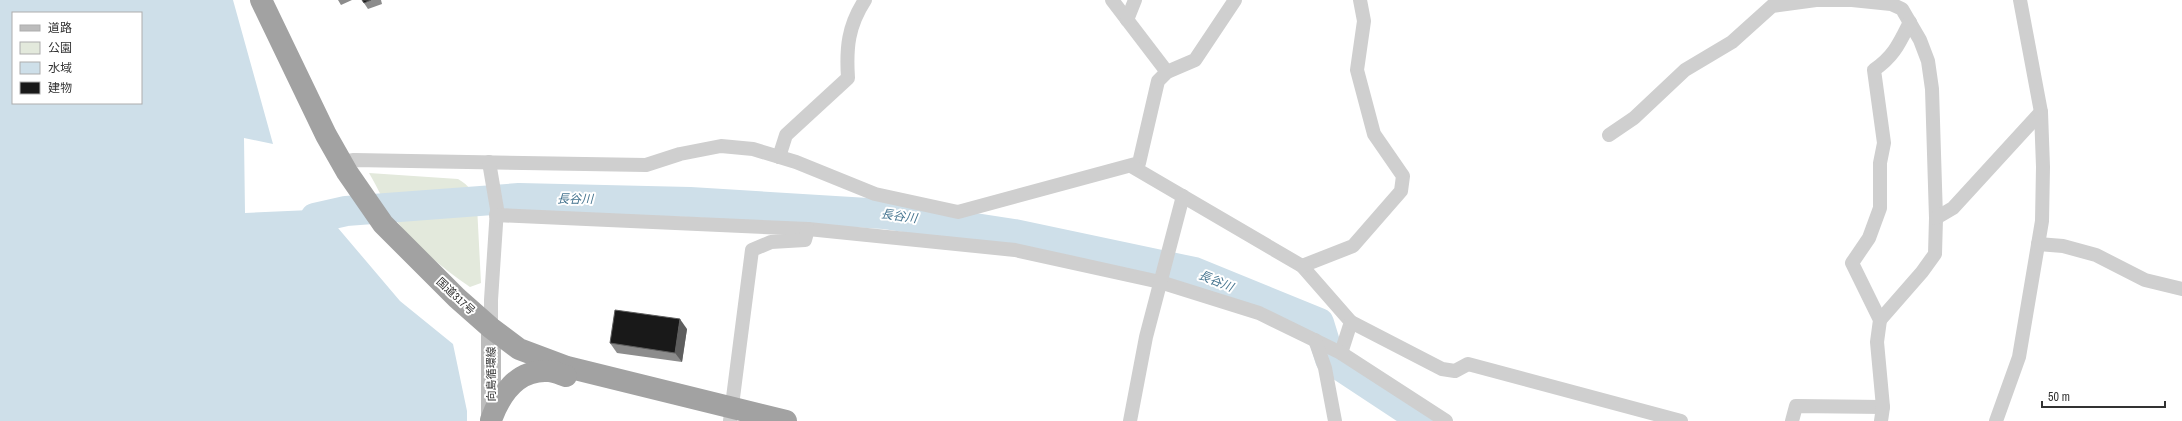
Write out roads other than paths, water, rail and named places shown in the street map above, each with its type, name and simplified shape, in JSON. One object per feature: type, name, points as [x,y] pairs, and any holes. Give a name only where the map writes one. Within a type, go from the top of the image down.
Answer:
[{"type":"highway","name":"国道317号","points":[[261,0],[326,135],[345,167],[383,224],[457,298],[491,328],[519,349],[567,367],[731,415],[786,421]]},
{"type":"highway","points":[[491,420],[498,400],[507,388],[530,373],[547,371],[646,396],[731,415]]},
{"type":"main road","name":"向島循環線","points":[[491,328],[491,420]]},
{"type":"street","points":[[779,157],[786,135],[848,78],[846,52],[855,15],[865,0]]},
{"type":"street","points":[[1112,0],[1167,72]]},
{"type":"street","points":[[1127,20],[1135,0]]},
{"type":"street","points":[[345,167],[354,160],[489,166],[646,165],[680,154],[720,146],[753,149],[779,157],[875,194],[958,212],[1139,163],[1158,81],[1167,72],[1195,60],[1235,0]]},
{"type":"street","points":[[1302,266],[1353,246],[1401,191],[1403,176],[1374,134],[1357,70],[1364,21],[1360,0]]},
{"type":"street","points":[[1609,135],[1634,118],[1685,70],[1732,42],[1772,6],[1816,0],[1852,0],[1897,3],[1910,22],[1923,47],[1928,61],[1930,75],[1936,218],[1935,254],[1922,272],[1880,320],[1877,342],[1883,407],[1881,421]]},
{"type":"street","points":[[1996,421],[2019,357],[2042,221],[2043,167],[2041,112],[2020,0]]},
{"type":"street","points":[[1880,320],[1852,263],[1869,238],[1880,208],[1880,163],[1884,143],[1874,70],[1896,51],[1910,22]]},
{"type":"street","points":[[1936,218],[1953,208],[2041,112]]},
{"type":"street","points":[[489,166],[496,212],[491,300],[491,328]]},
{"type":"street","points":[[1131,166],[1302,266],[1351,322],[1442,369],[1455,371],[1468,364],[1682,421]]},
{"type":"street","points":[[1130,421],[1146,337],[1171,235],[1183,196]]},
{"type":"street","points":[[496,212],[808,229],[1015,250],[1161,279],[1260,313],[1315,340],[1341,353],[1446,421]]},
{"type":"street","points":[[731,415],[752,250],[772,242],[806,240],[808,229]]},
{"type":"street","points":[[2038,244],[2063,246],[2096,255],[2145,280],[2182,289]]},
{"type":"street","points":[[1341,353],[1351,322]]},
{"type":"street","points":[[1315,340],[1326,368],[1335,421]]},
{"type":"street","points":[[1792,421],[1796,406],[1883,407]]},
{"type":"water","points":[[0,0],[233,0],[273,144],[244,138],[245,213],[333,209],[338,228],[400,301],[453,344],[467,411],[467,421],[0,421]]},
{"type":"waterway","name":"長谷川","points":[[315,218],[346,211],[519,198],[690,202],[884,214],[1014,234],[1194,272],[1319,323],[1330,359],[1424,421]]}]
